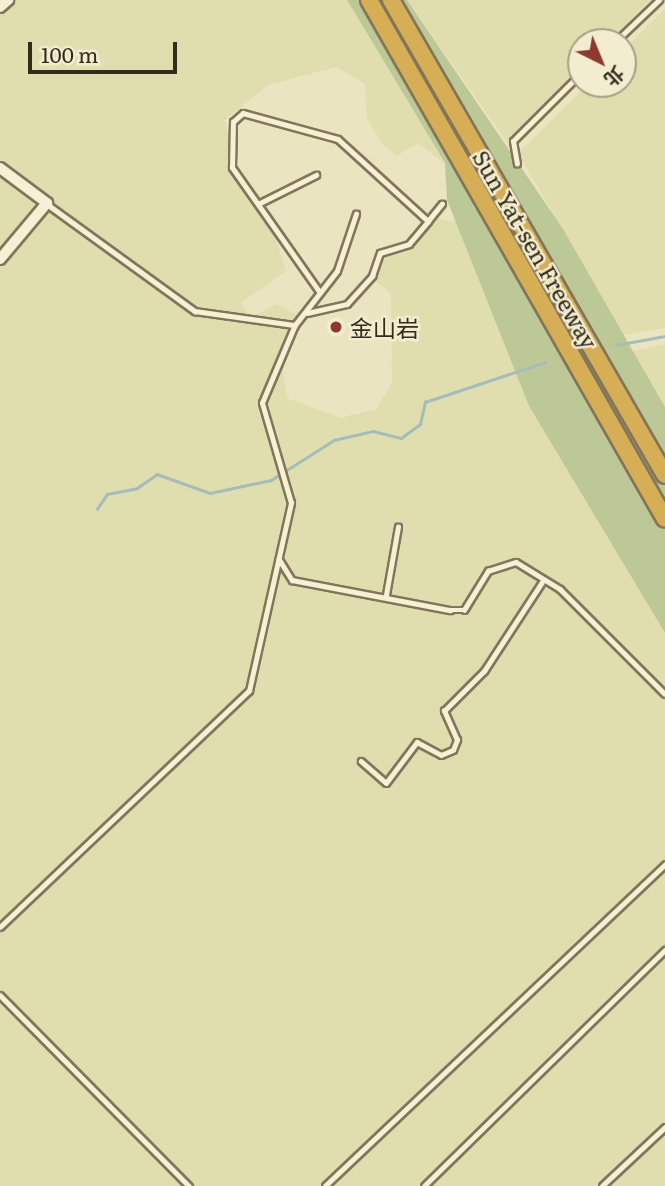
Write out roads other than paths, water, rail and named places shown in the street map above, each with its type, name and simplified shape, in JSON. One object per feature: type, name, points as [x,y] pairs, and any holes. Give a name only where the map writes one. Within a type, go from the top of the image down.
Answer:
[{"type":"highway","name":"Sun Yat-sen Freeway","points":[[369,0],[665,519]]},
{"type":"highway","name":"Sun Yat-sen Freeway","points":[[391,0],[665,475]]},
{"type":"street","points":[[0,7],[8,0]]},
{"type":"street","points":[[0,168],[47,203],[0,259]]},
{"type":"lane","points":[[630,28],[659,0]]},
{"type":"lane","points":[[517,164],[513,141],[567,87]]},
{"type":"lane","points":[[320,293],[232,168],[233,121],[243,113],[338,139],[428,221]]},
{"type":"lane","points":[[258,204],[316,176]]},
{"type":"lane","points":[[47,203],[195,311],[295,325]]},
{"type":"lane","points":[[306,313],[347,304],[372,276],[380,253],[409,244],[442,204]]},
{"type":"lane","points":[[0,927],[249,691],[279,558],[291,489],[268,441],[262,403],[295,325],[337,271],[356,214]]},
{"type":"lane","points":[[386,596],[398,527]]},
{"type":"lane","points":[[279,558],[292,580],[464,610],[488,571],[507,562],[560,589],[665,694]]},
{"type":"lane","points":[[361,761],[386,783],[417,742],[441,755],[453,750],[457,740],[444,711],[484,671],[542,582]]},
{"type":"lane","points":[[325,1186],[665,864]]},
{"type":"lane","points":[[424,1186],[665,950]]},
{"type":"lane","points":[[0,995],[189,1186]]},
{"type":"lane","points":[[602,1186],[665,1127]]},
{"type":"waterway","points":[[616,345],[665,336]]},
{"type":"waterway","points":[[97,509],[107,494],[137,488],[157,474],[210,493],[271,480],[334,440],[373,431],[401,438],[420,424],[425,402],[545,362]]},
{"type":"waterway","points":[[611,1000],[665,945]]},
{"type":"waterway","points":[[428,1186],[447,1167]]},
{"type":"place","name":"金山岩","points":[[336,327]]}]
